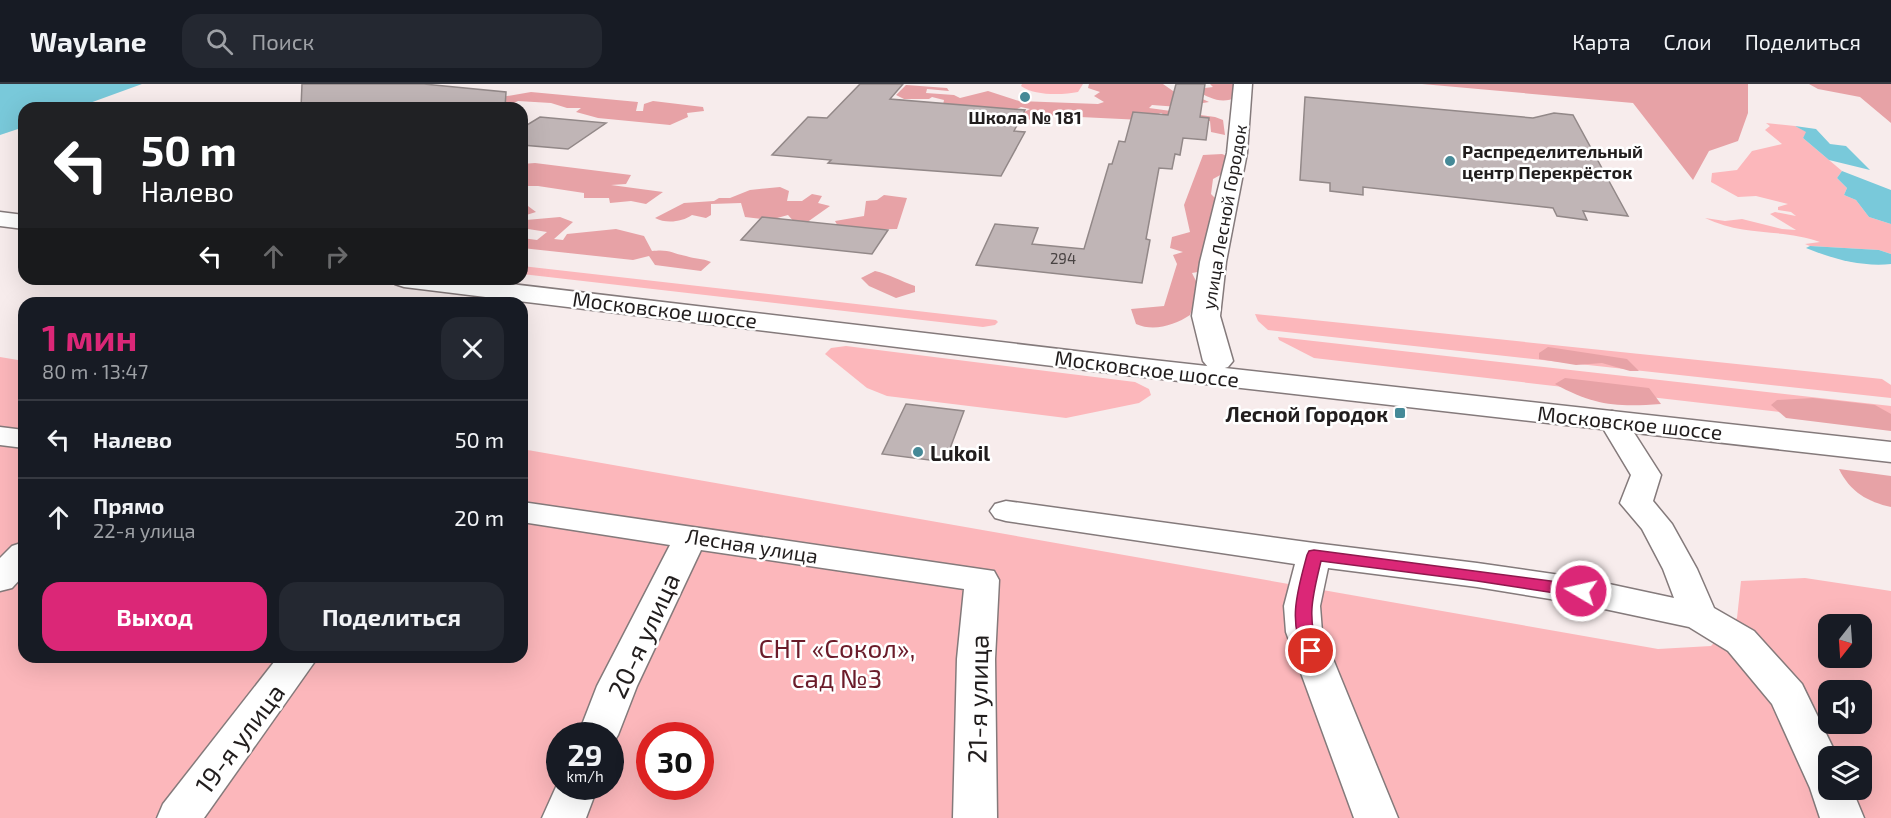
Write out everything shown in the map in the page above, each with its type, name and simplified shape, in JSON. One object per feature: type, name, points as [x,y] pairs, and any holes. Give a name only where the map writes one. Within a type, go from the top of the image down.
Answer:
[{"type":"main road","name":"улица Лесной Городок","points":[[1225,370],[1206,316],[1212,262],[1237,153],[1243,84]]},
{"type":"main road","points":[[0,219],[18,221]]},
{"type":"main road","points":[[0,232],[18,234]]},
{"type":"main road","name":"Московское шоссе","points":[[528,281],[1612,420],[1891,452]]},
{"type":"main road","name":"Московское шоссе","points":[[458,285],[1225,370],[1891,436]]},
{"type":"street","points":[[1612,420],[1646,475],[1636,503],[1656,524],[1680,569],[1699,616]]},
{"type":"street","points":[[0,436],[18,438]]},
{"type":"street","points":[[1006,512],[1477,575],[1581,591],[1699,616],[1741,641],[1788,695],[1818,760]]},
{"type":"street","name":"Лесная улица","points":[[528,513],[982,580]]},
{"type":"street","name":"20-я улица","points":[[603,722],[617,686],[691,536]]},
{"type":"street","points":[[1314,555],[1302,606],[1304,632],[1376,818]]},
{"type":"street","points":[[0,579],[18,560]]},
{"type":"street","name":"21-я улица","points":[[975,818],[976,659],[982,580]]},
{"type":"street","name":"19-я улица","points":[[179,818],[295,663]]},
{"type":"street","points":[[564,818],[571,800]]},
{"type":"street","points":[[1835,800],[1842,818]]},
{"type":"green space","points":[[1022,84],[1083,84],[1078,92],[1057,94],[1033,92],[1021,86]]},
{"type":"green space","points":[[1766,123],[1795,126],[1807,132],[1803,138],[1842,171],[1837,178],[1847,188],[1844,195],[1856,200],[1869,217],[1891,224],[1891,254],[1879,250],[1810,246],[1805,244],[1820,242],[1791,235],[1734,228],[1705,218],[1725,221],[1742,219],[1782,229],[1796,230],[1770,214],[1775,212],[1796,216],[1791,212],[1778,210],[1778,207],[1788,204],[1756,196],[1738,197],[1711,182],[1712,173],[1737,170],[1752,151],[1782,144],[1765,130],[1770,126]]},
{"type":"green space","points":[[528,267],[998,322],[995,325],[983,327],[528,275]]},
{"type":"green space","points":[[1255,314],[1882,379],[1891,385],[1891,398],[1268,330],[1258,321]]},
{"type":"green space","points":[[1278,337],[1891,406],[1891,425],[1314,358],[1279,340]]},
{"type":"green space","points":[[846,346],[1135,382],[1149,389],[1151,395],[1139,403],[1066,418],[887,396],[867,388],[825,354],[831,348]]},
{"type":"green space","name":"СНТ «Сокол», сад №3","points":[[0,357],[18,360],[18,663],[528,663],[528,450],[1658,649],[1711,646],[1737,618],[1741,581],[1805,578],[1891,591],[1891,818],[0,818]]},
{"type":"shaded area","points":[[1089,84],[1163,84],[1173,91],[1194,95],[1209,102],[1179,107],[1152,105],[1149,108],[1215,117],[1223,120],[1225,135],[1211,132],[1210,121],[1191,121],[1161,113],[1142,120],[1039,115],[1038,119],[1032,121],[1020,114],[1030,109],[1021,107],[1015,110],[943,105],[944,100],[932,97],[904,99],[896,95],[906,85],[947,88],[949,91],[927,89],[926,93],[954,95],[960,98],[988,91],[1019,101],[1098,104],[1104,102],[1094,96],[1100,92],[1088,88]]},
{"type":"shaded area","points":[[1210,84],[1239,84],[1237,97],[1221,100],[1196,91],[1213,87]]},
{"type":"shaded area","points":[[1422,84],[1748,84],[1748,113],[1738,141],[1709,151],[1693,180],[1633,103]]},
{"type":"shaded area","points":[[1809,84],[1891,84],[1891,123],[1860,97],[1818,89]]},
{"type":"shaded area","points":[[531,92],[638,102],[636,111],[643,111],[644,104],[653,101],[703,107],[704,111],[687,113],[688,117],[670,125],[598,118],[576,112],[581,108],[567,108],[551,103],[492,102],[502,97]]},
{"type":"shaded area","points":[[1222,154],[1237,166],[1213,179],[1211,194],[1222,205],[1210,222],[1215,230],[1214,269],[1192,273],[1199,287],[1190,315],[1164,326],[1150,327],[1136,324],[1131,309],[1164,306],[1177,264],[1173,255],[1183,252],[1170,248],[1172,237],[1190,232],[1184,205],[1203,155]]},
{"type":"shaded area","points":[[528,164],[631,175],[626,184],[611,185],[663,192],[646,204],[631,201],[610,203],[609,198],[584,198],[584,193],[528,186]]},
{"type":"shaded area","points":[[780,187],[789,191],[787,201],[802,201],[812,194],[822,196],[818,203],[830,206],[806,223],[795,223],[788,215],[770,220],[745,217],[741,203],[711,204],[711,215],[706,218],[692,215],[669,222],[655,218],[684,203],[714,201],[719,198],[730,198],[750,190]]},
{"type":"shaded area","points":[[884,195],[907,198],[897,229],[840,230],[835,221],[864,216],[866,201],[877,200]]},
{"type":"shaded area","points":[[528,206],[536,212],[528,214]]},
{"type":"shaded area","points":[[560,217],[573,222],[554,239],[563,240],[567,234],[616,229],[644,236],[652,251],[666,251],[711,262],[701,271],[655,265],[649,256],[633,260],[528,249],[528,239],[537,240],[547,232],[528,229],[528,220]]},
{"type":"shaded area","points":[[875,271],[915,286],[915,292],[896,298],[869,286],[861,278]]},
{"type":"shaded area","points":[[1548,347],[1627,359],[1639,371],[1630,371],[1602,363],[1576,365],[1539,359],[1539,353]]},
{"type":"shaded area","points":[[1565,378],[1649,388],[1661,404],[1619,405],[1594,401],[1555,384]]},
{"type":"shaded area","points":[[1813,398],[1875,405],[1891,414],[1891,431],[1786,418],[1771,405],[1777,400]]},
{"type":"shaded area","points":[[1839,469],[1891,476],[1891,507],[1867,499],[1854,490]]},
{"type":"water","points":[[0,84],[142,84],[92,102],[18,102],[18,129],[0,135]]},
{"type":"water","points":[[1795,126],[1816,129],[1830,144],[1846,146],[1870,170],[1829,160],[1803,138],[1806,132]]},
{"type":"water","points":[[1842,171],[1891,190],[1891,224],[1869,217],[1856,200],[1844,195],[1847,188],[1837,178]]},
{"type":"water","points":[[1810,246],[1879,250],[1891,254],[1891,264],[1848,261],[1806,248]]},
{"type":"building","points":[[302,84],[424,84],[506,92],[505,102],[301,102]]},
{"type":"building","points":[[860,84],[903,84],[890,99],[1025,110],[1014,131],[1025,132],[1001,176],[828,163],[831,160],[772,155],[808,117],[827,118]]},
{"type":"building","points":[[1176,84],[1205,84],[1200,117],[1209,118],[1206,140],[1183,138],[1180,155],[1175,154],[1172,169],[1159,168],[1146,239],[1150,240],[1142,283],[976,265],[995,224],[1038,228],[1032,244],[1084,249],[1109,164],[1112,164],[1119,141],[1125,142],[1133,112],[1168,115]]},
{"type":"building","points":[[1305,97],[1533,118],[1554,113],[1573,115],[1628,216],[1583,211],[1587,220],[1557,216],[1553,208],[1363,187],[1363,195],[1330,191],[1330,183],[1300,180]]},
{"type":"building","points":[[540,117],[606,123],[568,149],[528,146],[528,124]]},
{"type":"building","points":[[762,217],[888,230],[872,254],[741,240]]},
{"type":"building","points":[[906,404],[964,411],[945,462],[882,454]]},
{"type":"place","name":"Школа № 181","points":[[1025,97]]},
{"type":"place","name":"Распределительный центр Перекрёсток","points":[[1450,161]]},
{"type":"place","name":"Лесной Городок","points":[[1400,413]]},
{"type":"place","name":"Lukoil","points":[[918,452]]},
{"type":"route","points":[[1311,651],[1304,632],[1302,606],[1314,555],[1477,575],[1581,591]]}]
